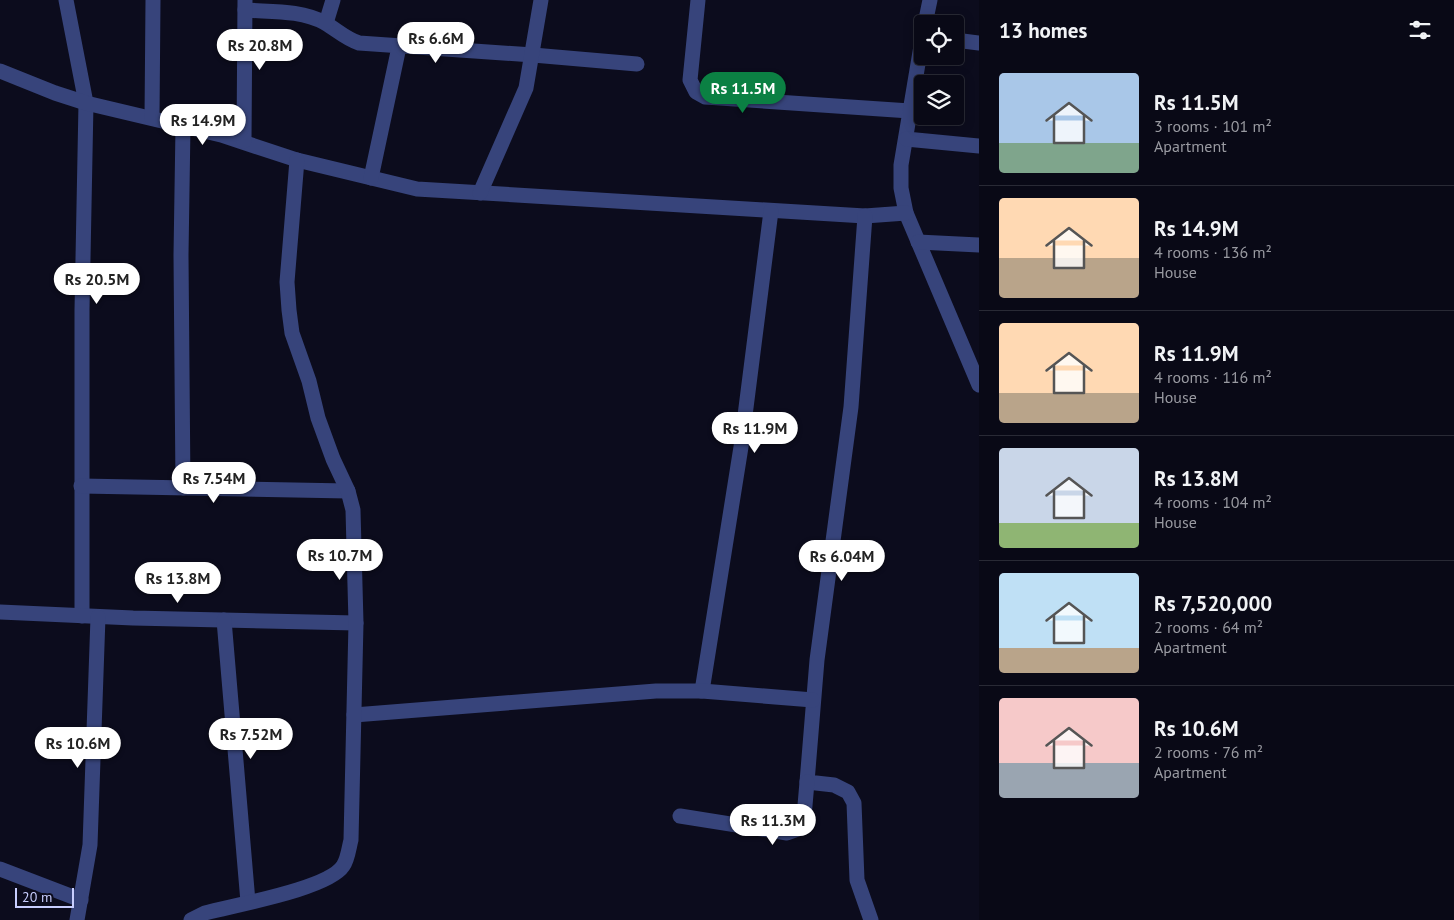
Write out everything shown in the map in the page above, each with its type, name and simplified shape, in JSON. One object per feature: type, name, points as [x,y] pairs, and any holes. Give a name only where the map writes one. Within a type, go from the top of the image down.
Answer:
[{"type":"street","points":[[66,0],[86,103],[82,310],[82,616]]},
{"type":"street","points":[[152,118],[153,0]]},
{"type":"street","points":[[326,23],[333,0]]},
{"type":"street","points":[[480,193],[526,88],[541,0]]},
{"type":"street","points":[[698,0],[690,80],[696,92],[705,97],[910,111]]},
{"type":"street","points":[[925,1],[926,15]]},
{"type":"street","points":[[244,141],[245,5],[309,16],[326,23],[348,40],[358,44],[532,54],[637,64]]},
{"type":"street","points":[[964,41],[979,43]]},
{"type":"street","points":[[371,178],[399,47]]},
{"type":"street","points":[[918,65],[901,165],[901,188],[906,213],[979,386]]},
{"type":"street","points":[[0,71],[86,103],[244,141],[296,160],[417,189],[865,216],[906,213]]},
{"type":"street","points":[[183,126],[181,255],[183,488]]},
{"type":"street","points":[[906,138],[979,146]]},
{"type":"street","points":[[191,920],[205,912],[295,890],[330,878],[344,866],[351,840],[356,622],[353,510],[348,492],[333,459],[318,418],[291,325],[287,282],[296,160]]},
{"type":"street","points":[[702,691],[741,447],[771,210]]},
{"type":"street","points":[[680,816],[787,833],[798,828],[804,817],[817,660],[851,407],[865,216]]},
{"type":"street","points":[[918,242],[979,245]]},
{"type":"street","points":[[81,486],[348,492]]},
{"type":"street","points":[[0,612],[98,617],[356,622]]},
{"type":"street","points":[[78,920],[90,845],[98,617]]},
{"type":"street","points":[[224,620],[248,902]]},
{"type":"street","points":[[354,715],[656,691],[702,691],[813,700]]},
{"type":"street","points":[[807,782],[834,785],[848,792],[854,803],[857,880],[871,920]]},
{"type":"street","points":[[0,869],[81,900]]}]
